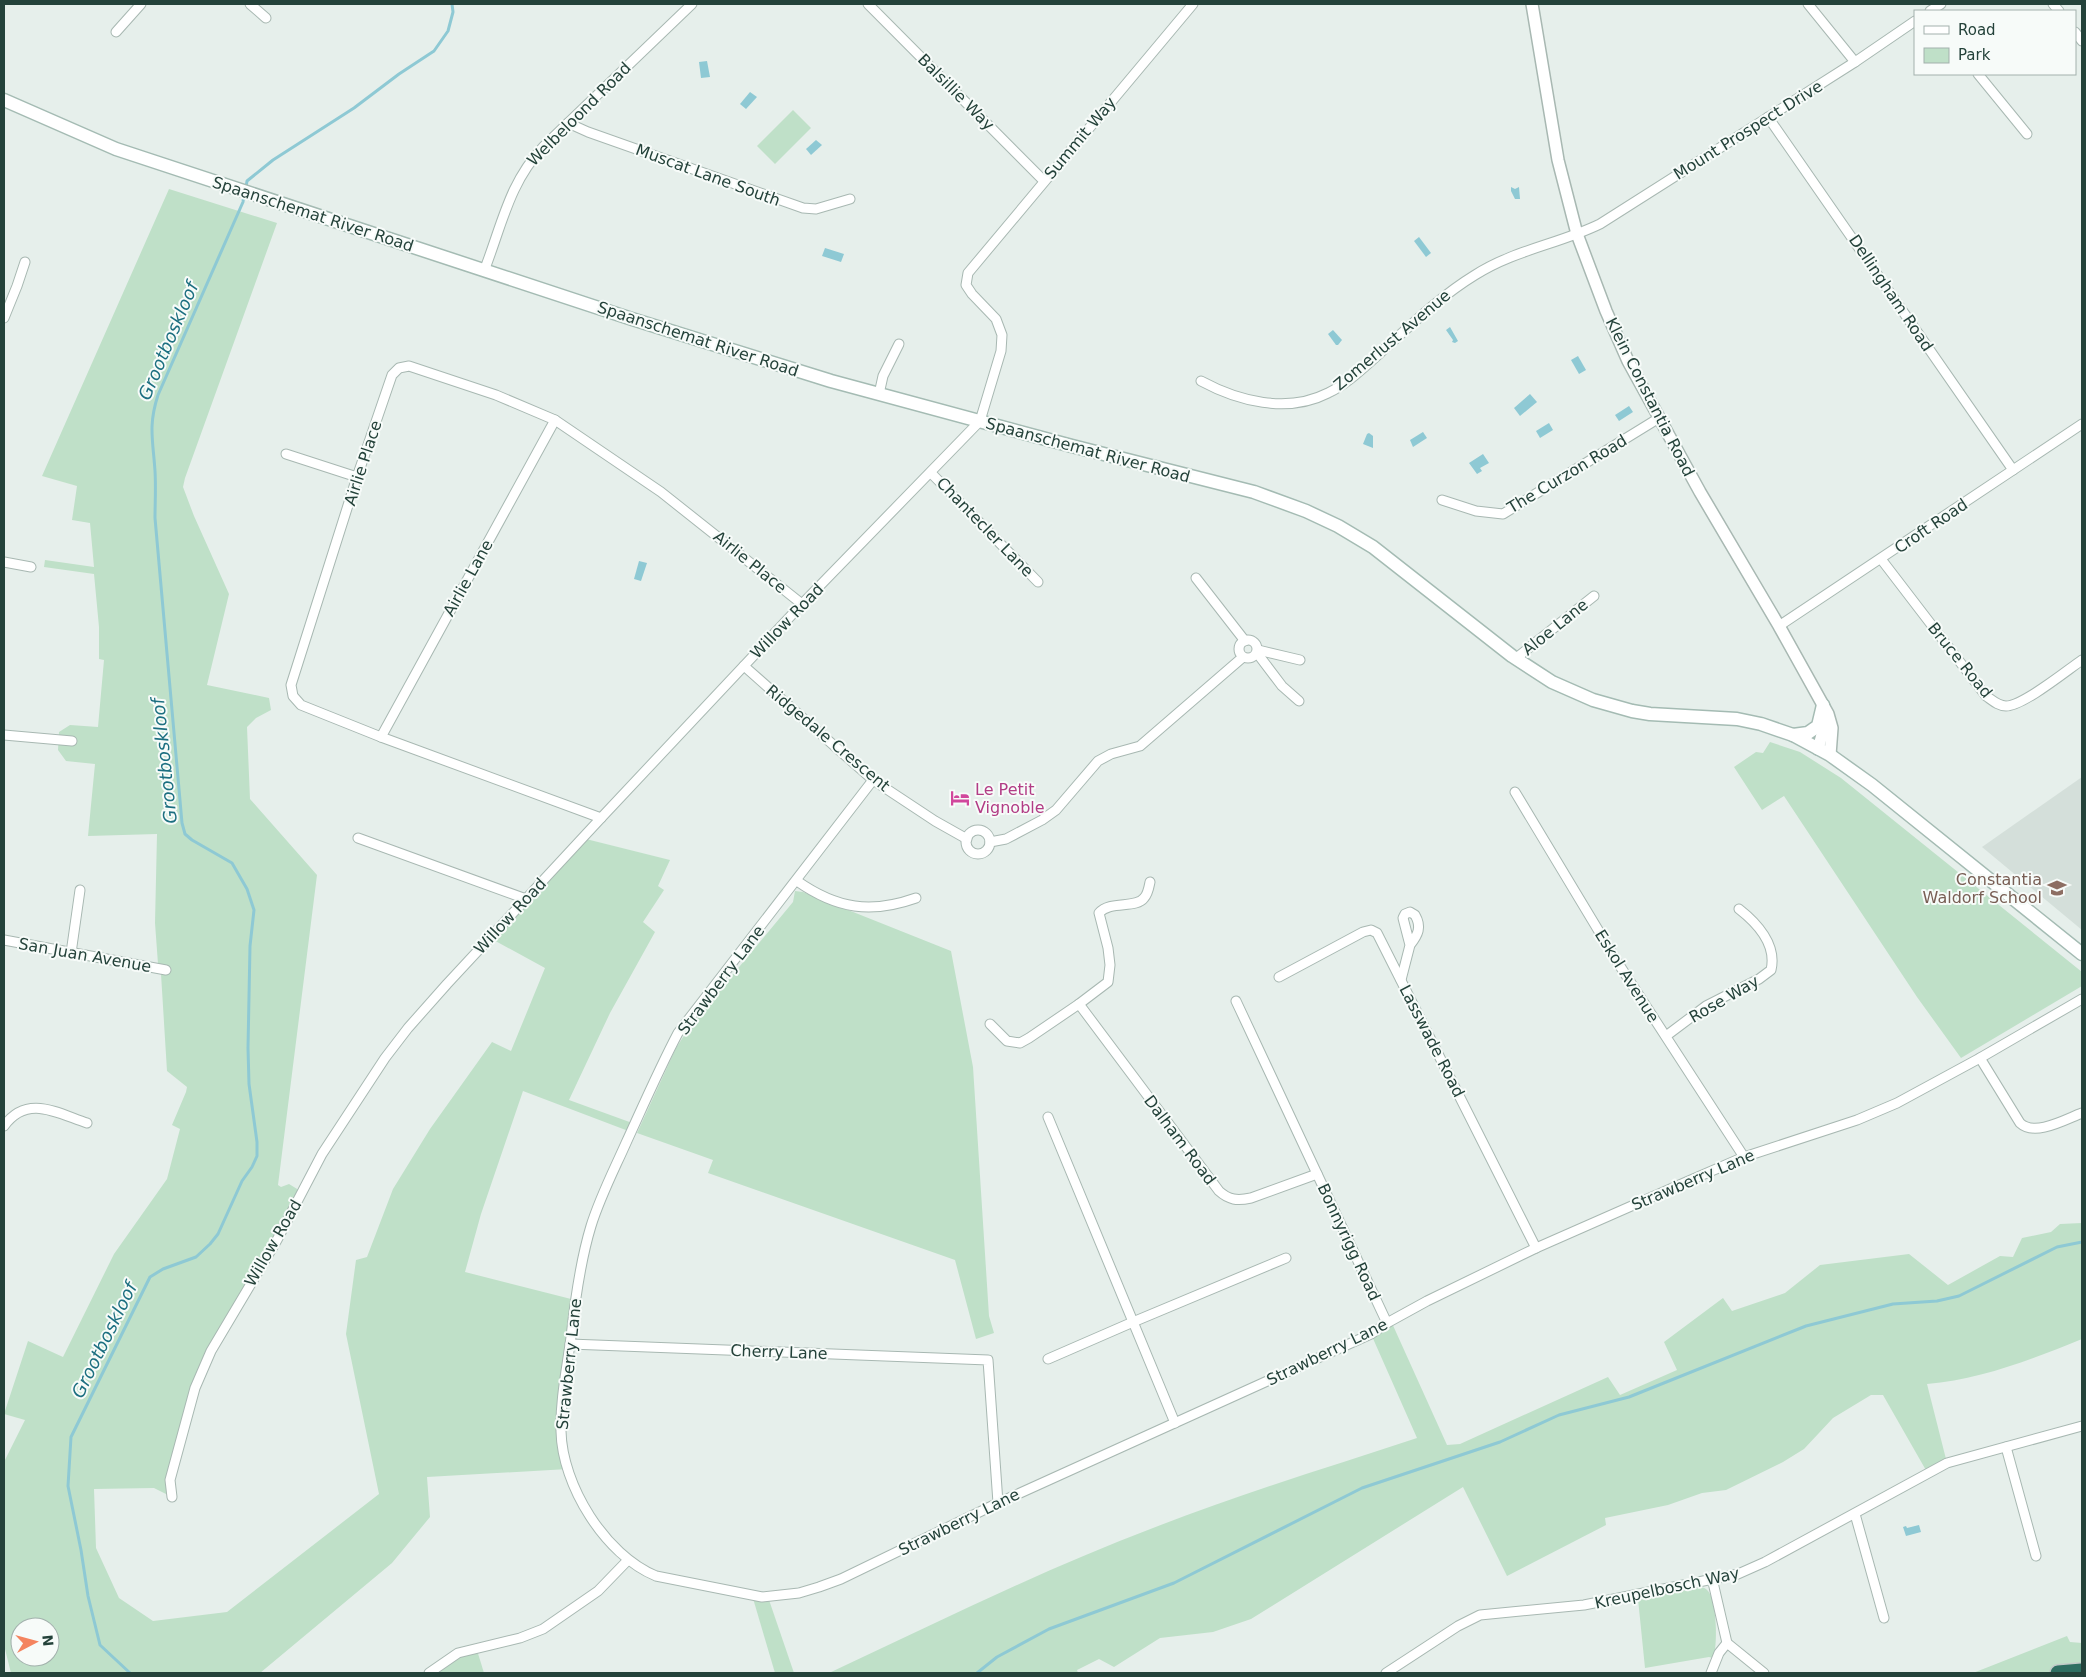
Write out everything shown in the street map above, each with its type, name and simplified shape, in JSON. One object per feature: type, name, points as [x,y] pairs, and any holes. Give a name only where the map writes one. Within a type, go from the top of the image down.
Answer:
[{"type":"highway","points":[[2058,1673],[2082,1671]]},
{"type":"main road","name":"Spaanschemat River Road","points":[[5,104],[116,149],[800,372],[1254,492],[1306,510],[1373,547],[1516,659],[1552,682],[1615,707],[1650,714],[1737,719],[1761,724],[1793,735],[1818,748],[1878,790],[2082,954]]},
{"type":"main road","points":[[1793,735],[1808,733],[1818,726],[1823,705]]},
{"type":"street","points":[[116,32],[141,4]]},
{"type":"street","points":[[250,4],[266,18]]},
{"type":"street","name":"Welbeloond Road","points":[[484,270],[513,189],[524,169],[543,147],[692,4]]},
{"type":"street","name":"Balsillie Way","points":[[868,4],[1044,181]]},
{"type":"street","name":"Summit Way","points":[[980,421],[1001,350],[1002,335],[996,319],[966,285],[968,273],[1193,4]]},
{"type":"street","name":"Klein Constantia Road","points":[[1532,4],[1554,144],[1578,234],[1593,281],[1616,337],[1659,418],[1828,714],[1832,728],[1830,755]]},
{"type":"street","points":[[1808,4],[1855,62]]},
{"type":"street","name":"Mount Prospect Drive","points":[[1578,234],[1600,224],[1914,23]]},
{"type":"street","points":[[1979,75],[2027,134]]},
{"type":"street","name":"Dellingham Road","points":[[1768,117],[2013,470]]},
{"type":"street","name":"Muscat Lane South","points":[[568,123],[588,132],[803,208],[816,209],[850,199]]},
{"type":"street","name":"Zomerlust Avenue","points":[[1201,381],[1232,395],[1258,402],[1292,403],[1326,394],[1351,378],[1429,309],[1472,276],[1490,265],[1509,257],[1545,243],[1578,234]]},
{"type":"street","points":[[4,318],[25,262]]},
{"type":"street","points":[[879,394],[883,376],[899,344]]},
{"type":"street","name":"Airlie Place","points":[[601,818],[381,737],[301,705],[295,700],[291,685],[357,477],[392,376],[399,368],[409,366],[496,395],[554,420],[661,492],[802,604]]},
{"type":"street","name":"The Curzon Road","points":[[1442,500],[1476,511],[1503,514],[1659,418]]},
{"type":"street","name":"Airlie Lane","points":[[381,737],[554,420]]},
{"type":"street","name":"Willow Road","points":[[172,1497],[170,1480],[195,1388],[211,1351],[277,1240],[322,1154],[385,1058],[408,1028],[601,818],[802,604],[980,421]]},
{"type":"street","name":"Croft Road","points":[[1779,626],[2082,424]]},
{"type":"street","points":[[286,454],[357,477]]},
{"type":"street","name":"Chantecler Lane","points":[[931,473],[1038,582]]},
{"type":"street","name":"Bruce Road","points":[[1881,559],[1986,696],[1995,703],[2003,706],[2020,703],[2082,660]]},
{"type":"street","points":[[4,562],[31,567]]},
{"type":"street","points":[[1196,578],[1245,641],[1255,643],[1257,651],[1282,686],[1299,701]]},
{"type":"street","name":"Aloe Lane","points":[[1516,659],[1594,596]]},
{"type":"street","points":[[1244,658],[1239,649],[1245,641]]},
{"type":"street","points":[[1257,651],[1300,660]]},
{"type":"street","name":"Ridgedale Crescent","points":[[744,666],[873,780],[966,839],[967,847],[972,853],[977,854],[985,852],[993,842],[1006,839],[1026,829],[1056,810],[1098,761],[1111,754],[1140,746],[1244,658],[1252,658],[1257,651]]},
{"type":"street","name":"Klein Constantia Road","points":[[1818,748],[1823,731],[1823,705]]},
{"type":"street","points":[[4,735],[72,741]]},
{"type":"street","name":"Strawberry Lane","points":[[873,780],[678,1033],[662,1064],[592,1224],[584,1250],[562,1406],[561,1432],[568,1469],[584,1506],[596,1525],[628,1560],[642,1570],[656,1576],[752,1596],[779,1596],[799,1593],[841,1579],[998,1503],[1371,1334],[1387,1323],[1536,1248],[1744,1158],[1857,1120],[1897,1104],[2082,999]]},
{"type":"street","name":"Eskol Avenue","points":[[1515,792],[1618,963],[1744,1158]]},
{"type":"street","points":[[966,839],[970,833],[977,830],[985,832],[993,842]]},
{"type":"street","points":[[358,838],[526,900]]},
{"type":"street","points":[[797,881],[820,894],[860,908],[895,906],[916,898]]},
{"type":"street","points":[[990,1024],[1007,1042],[1020,1043],[1080,1004],[1109,980],[1108,948],[1099,914],[1106,907],[1142,900],[1146,895],[1150,882]]},
{"type":"street","points":[[72,953],[80,890]]},
{"type":"street","name":"Rose Way","points":[[1666,1036],[1706,1006],[1759,979],[1771,970],[1773,957],[1766,939],[1753,920],[1739,909]]},
{"type":"street","name":"Lasswade Road","points":[[1278,977],[1362,932],[1371,930],[1380,936],[1536,1248]]},
{"type":"street","name":"San Juan Avenue","points":[[4,940],[166,970]]},
{"type":"street","points":[[1401,980],[1410,945]]},
{"type":"street","name":"Bonnyrigg Road","points":[[1236,1001],[1387,1323]]},
{"type":"street","name":"Dalham Road","points":[[1080,1004],[1219,1191],[1226,1196],[1240,1200],[1251,1198],[1317,1174]]},
{"type":"street","points":[[1980,1058],[2025,1127],[2030,1129],[2044,1126],[2082,1113]]},
{"type":"street","points":[[4,1126],[21,1110],[35,1108],[48,1109],[87,1123]]},
{"type":"street","points":[[1048,1118],[1175,1423]]},
{"type":"street","points":[[1048,1359],[1286,1258]]},
{"type":"street","name":"Cherry Lane","points":[[570,1344],[988,1360],[998,1503]]},
{"type":"street","name":"Kreupelbosch Way","points":[[1386,1673],[1458,1626],[1480,1615],[1584,1606],[1738,1574],[1855,1514],[1927,1472],[1947,1463],[2082,1426]]},
{"type":"street","points":[[2006,1447],[2036,1556]]},
{"type":"street","points":[[1855,1514],[1884,1618]]},
{"type":"street","points":[[429,1673],[458,1653],[476,1647],[520,1638],[543,1629],[598,1591],[628,1560]]},
{"type":"street","points":[[1712,1578],[1727,1643],[1764,1673]]},
{"type":"street","points":[[1711,1673],[1719,1653],[1727,1643]]},
{"type":"shaded area","name":"Constantia Waldorf School","points":[[2082,777],[2082,930],[1982,847]]},
{"type":"green space","points":[[793,110],[811,128],[775,164],[757,146]]},
{"type":"green space","points":[[169,189],[277,223],[183,487],[229,594],[207,685],[269,698],[271,710],[256,718],[247,727],[250,799],[317,875],[278,1185],[281,1187],[289,1184],[302,1192],[195,1388],[170,1480],[172,1497],[154,1488],[94,1489],[96,1548],[119,1598],[153,1621],[227,1612],[379,1494],[346,1334],[356,1260],[367,1257],[393,1189],[430,1129],[492,1042],[511,1051],[545,968],[490,938],[582,838],[670,860],[658,886],[664,890],[643,922],[655,932],[610,1013],[569,1100],[635,1124],[631,1132],[523,1091],[481,1214],[465,1272],[575,1300],[562,1406],[568,1469],[427,1477],[430,1517],[392,1563],[260,1673],[11,1673],[4,1645],[4,1462],[25,1420],[4,1414],[28,1341],[63,1357],[114,1254],[167,1179],[180,1129],[172,1125],[187,1087],[167,1071],[161,974],[82,960],[83,951],[158,964],[155,923],[157,834],[88,836],[95,764],[66,761],[58,750],[59,732],[70,725],[98,727],[104,660],[99,659],[99,627],[94,574],[44,567],[45,560],[94,567],[90,523],[72,520],[77,486],[42,476]]},
{"type":"green space","points":[[1770,742],[1800,752],[1841,778],[2082,972],[2082,986],[1961,1058],[1917,997],[1784,796],[1762,810],[1734,767],[1756,752],[1763,753]]},
{"type":"green space","points":[[795,891],[803,892],[951,951],[973,1067],[989,1316],[994,1333],[976,1339],[955,1260],[708,1173],[713,1160],[637,1133],[676,1048],[691,1025],[793,902]]},
{"type":"green space","points":[[2082,1223],[2082,1339],[2006,1368],[1967,1378],[1927,1384],[1947,1463],[1927,1472],[1883,1395],[1871,1395],[1833,1418],[1804,1449],[1783,1462],[1726,1490],[1702,1493],[1668,1505],[1605,1518],[1606,1525],[1507,1576],[1463,1487],[1251,1619],[1213,1632],[1160,1638],[1114,1667],[1099,1659],[1077,1670],[1078,1673],[829,1673],[989,1598],[1112,1544],[1285,1481],[1417,1438],[1371,1334],[1391,1321],[1447,1445],[1460,1444],[1608,1377],[1620,1395],[1677,1370],[1664,1342],[1723,1298],[1732,1311],[1785,1293],[1820,1265],[1909,1254],[1948,1285],[2000,1256],[2013,1257],[2022,1238],[2051,1232],[2060,1224]]},
{"type":"green space","points":[[1697,1586],[1707,1590],[1713,1604],[1716,1635],[1713,1658],[1709,1657],[1645,1668],[1638,1599]]},
{"type":"green space","points":[[752,1595],[768,1597],[794,1673],[775,1673]]},
{"type":"green space","points":[[2067,1636],[2070,1642],[2082,1643],[2082,1673],[1973,1673]]},
{"type":"green space","points":[[476,1647],[484,1673],[441,1673],[439,1666]]},
{"type":"water","points":[[707,61],[710,77],[701,78],[699,62]]},
{"type":"water","points":[[750,92],[757,97],[746,109],[740,104]]},
{"type":"water","points":[[816,140],[822,145],[811,155],[806,149]]},
{"type":"water","points":[[1511,187],[1515,189],[1519,187],[1520,199],[1515,199]]},
{"type":"water","points":[[1419,237],[1431,253],[1426,257],[1414,241]]},
{"type":"water","points":[[825,248],[844,254],[841,262],[822,256]]},
{"type":"water","points":[[1450,327],[1458,341],[1455,343],[1452,342],[1453,340],[1446,330]]},
{"type":"water","points":[[1333,330],[1342,340],[1338,345],[1328,334]]},
{"type":"water","points":[[1578,356],[1586,370],[1579,374],[1571,360]]},
{"type":"water","points":[[1530,394],[1537,402],[1520,416],[1514,408]]},
{"type":"water","points":[[1629,406],[1633,412],[1619,421],[1615,415]]},
{"type":"water","points":[[1549,423],[1553,430],[1540,438],[1536,431]]},
{"type":"water","points":[[1423,432],[1427,438],[1413,447],[1410,440]]},
{"type":"water","points":[[1369,433],[1373,436],[1373,448],[1363,444]]},
{"type":"water","points":[[1483,454],[1489,463],[1480,468],[1482,471],[1477,474],[1469,463]]},
{"type":"water","points":[[639,561],[647,563],[641,581],[634,579]]},
{"type":"water","points":[[1919,1525],[1921,1532],[1906,1536],[1903,1527]]},
{"type":"waterway","name":"Grootboskloof","points":[[246,187],[247,181],[273,160],[354,108],[399,74],[434,51],[448,31],[453,12],[452,4]]},
{"type":"waterway","name":"Grootboskloof","points":[[130,1673],[100,1645],[88,1596],[68,1486],[71,1437],[150,1277],[163,1269],[196,1257],[210,1244],[218,1234],[242,1181],[257,1156],[257,1142],[249,1084],[248,1048],[250,946],[254,910],[247,889],[232,863],[192,840],[185,834],[182,823],[155,518],[152,433],[153,416],[158,395],[243,202],[244,193]]},
{"type":"waterway","points":[[977,1673],[997,1657],[1049,1629],[1174,1583],[1362,1488],[1500,1442],[1559,1415],[1629,1397],[1806,1326],[1893,1304],[1937,1301],[1959,1296],[2057,1247],[2082,1242]]},
{"type":"place","name":"Le Petit Vignoble","points":[[960,798]]},
{"type":"place","name":"Constantia Waldorf School","points":[[2057,888]]}]
